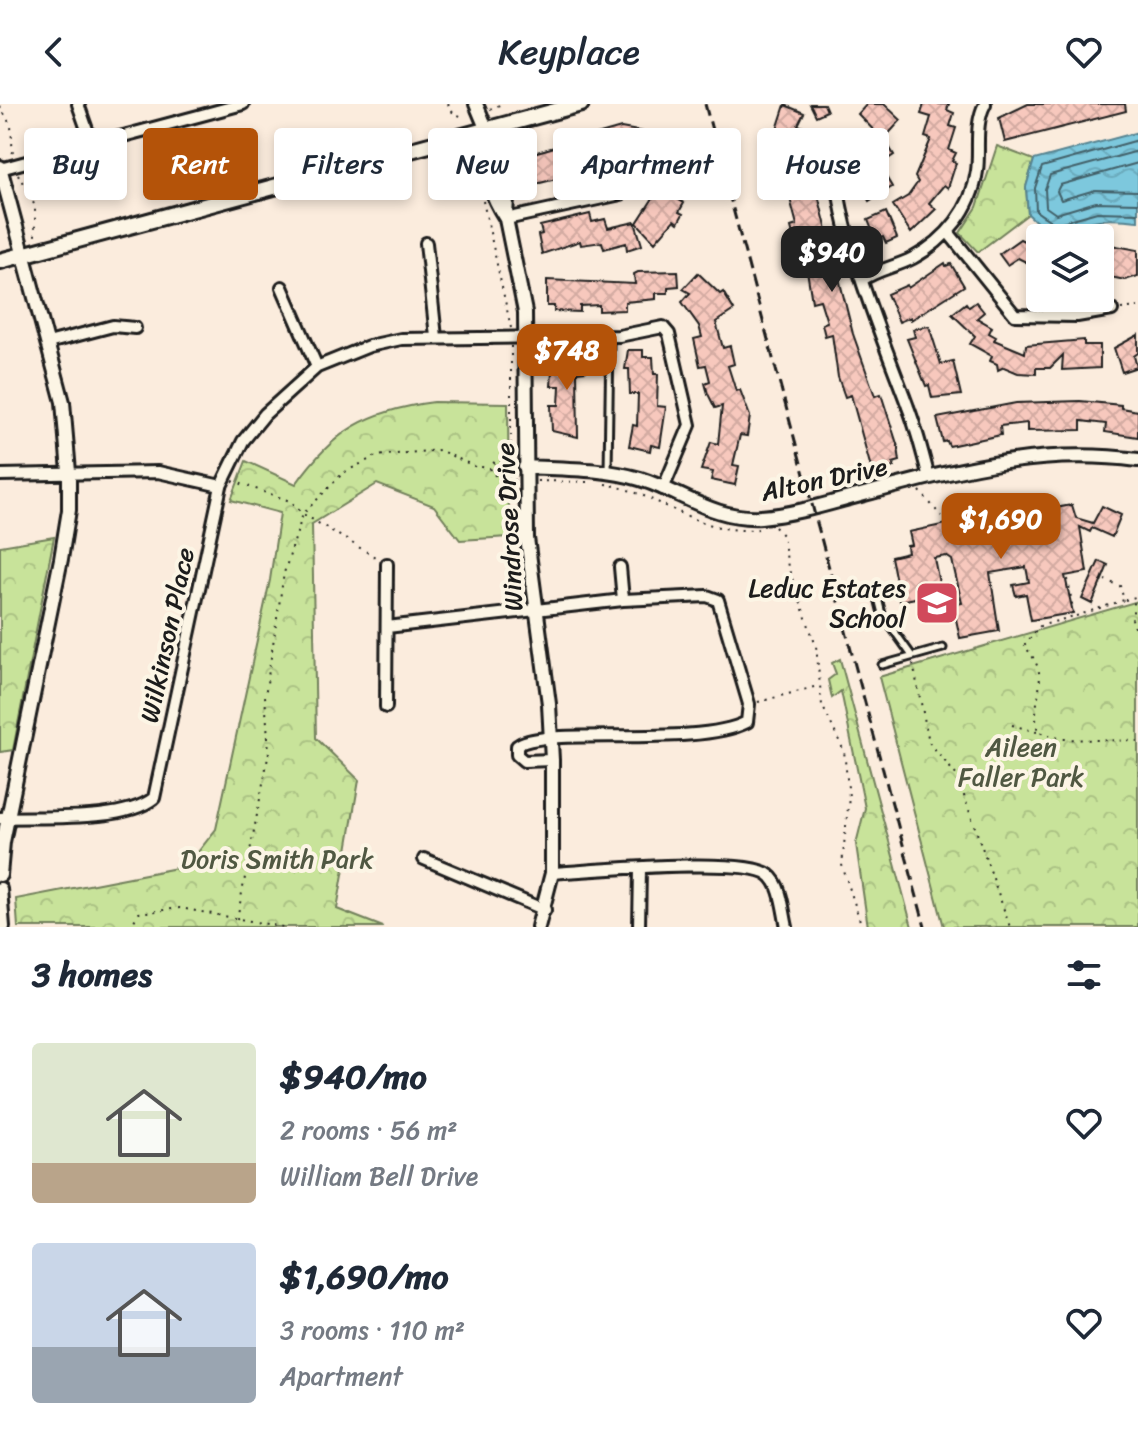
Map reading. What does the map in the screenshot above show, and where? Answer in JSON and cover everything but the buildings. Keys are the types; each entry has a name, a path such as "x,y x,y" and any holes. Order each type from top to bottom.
{"main road":[{"path":"495,128 581,104"},
{"path":"0,261 428,146"}],"street":[{"path":"78,104 86,128"},
{"path":"127,135 243,104"},
{"name":"Windrose Drive","path":"476,104 483,128"},
{"path":"862,280 912,258 948,232 966,209 976,182 979,126 985,104"},
{"path":"0,875 4,818 61,559 69,472 63,402 0,168 24,162"},
{"name":"Windrose Drive","path":"494,200 506,219 522,291 526,338 527,538 551,738 552,873 545,910 538,927"},
{"path":"506,219 593,200"},
{"path":"842,200 878,334 909,408 929,478"},
{"path":"948,232 1015,315 1077,316 1100,312"},
{"path":"426,243 436,337"},
{"path":"282,287 317,367"},
{"path":"48,343 113,326 135,328"},
{"name":"Wilkinson Place","path":"4,818 69,818 129,808 154,798 223,482 243,441 265,414 317,367 369,346 436,337 610,336 663,327 669,334 690,425 663,489"},
{"name":"Alton Drive","path":"525,467 608,471 663,489 711,511 754,517 803,510 929,478 1035,456 1074,454 1138,460"},
{"path":"0,475 158,472 223,482"},
{"path":"386,707 387,564"},
{"path":"620,567 623,600"},
{"path":"387,627 623,600 707,596 718,600 749,704 747,722 700,735 551,738 520,742 516,751 524,761 552,760"},
{"path":"424,859 545,910"},
{"path":"552,873 742,867 767,872 776,882 787,927"},
{"path":"639,927 640,869"},
{"path":"0,889 3,927"}],"lane":[{"path":"608,471 610,336"},
{"path":"878,598 882,614 912,656"},
{"path":"882,665 943,648"}],"path":[{"path":"448,104 453,113 463,117"},
{"path":"0,106 11,126 11,150"},
{"path":"18,175 35,206 34,233"},
{"path":"483,200 508,302 511,480 618,486 707,525 740,530 763,528"},
{"path":"1114,310 1138,307"},
{"path":"237,919 269,752 265,696 284,573 303,514 343,473 376,456 439,450 474,466 490,468"},
{"path":"490,468 495,461 511,461"},
{"path":"490,468 493,475 511,476"},
{"path":"223,482 286,499 303,514 387,564"},
{"path":"919,490 926,502 941,516"},
{"path":"773,526 783,536 788,567 816,646 818,686 825,712 846,762 849,797 842,865 862,927"},
{"path":"1068,579 1074,616"},
{"path":"1105,580 1120,586 1124,600"},
{"path":"1038,732 1036,716 1042,675 1038,664 1024,646 1040,626 1135,597 1132,619 1138,637"},
{"path":"912,656 929,742 957,776 1010,927"},
{"path":"749,704 818,686"},
{"path":"1012,725 1062,739 1138,741"},
{"path":"130,927 139,913 172,907 283,927"}],"green space":[{"path":"997,146 1034,160 1026,187 1028,214 978,252 960,233 977,207"},
{"name":"Doris Smith Park","path":"434,402 508,403 509,537 460,540 434,506 377,484 312,524 316,738 359,780 337,909 383,927 18,927 16,899 187,866 216,829 270,580 280,513 231,500 246,461 296,484 324,450 354,426 390,411"},
{"path":"54,537 13,750 0,752 0,546"},
{"name":"Aileen Faller Park","path":"1138,601 1138,927 944,927 879,677"},
{"path":"840,659 912,927 868,927 856,844 865,808 841,691 832,698 828,680 836,674 832,663"}],"water":[{"path":"1138,132 1138,221 1104,219 1083,224 1038,223 1028,214 1026,187 1034,160"}],"railway":[{"path":"705,104 925,927"}],"place":[{"name":"Leduc Estates School","path":"937,603"}]}
